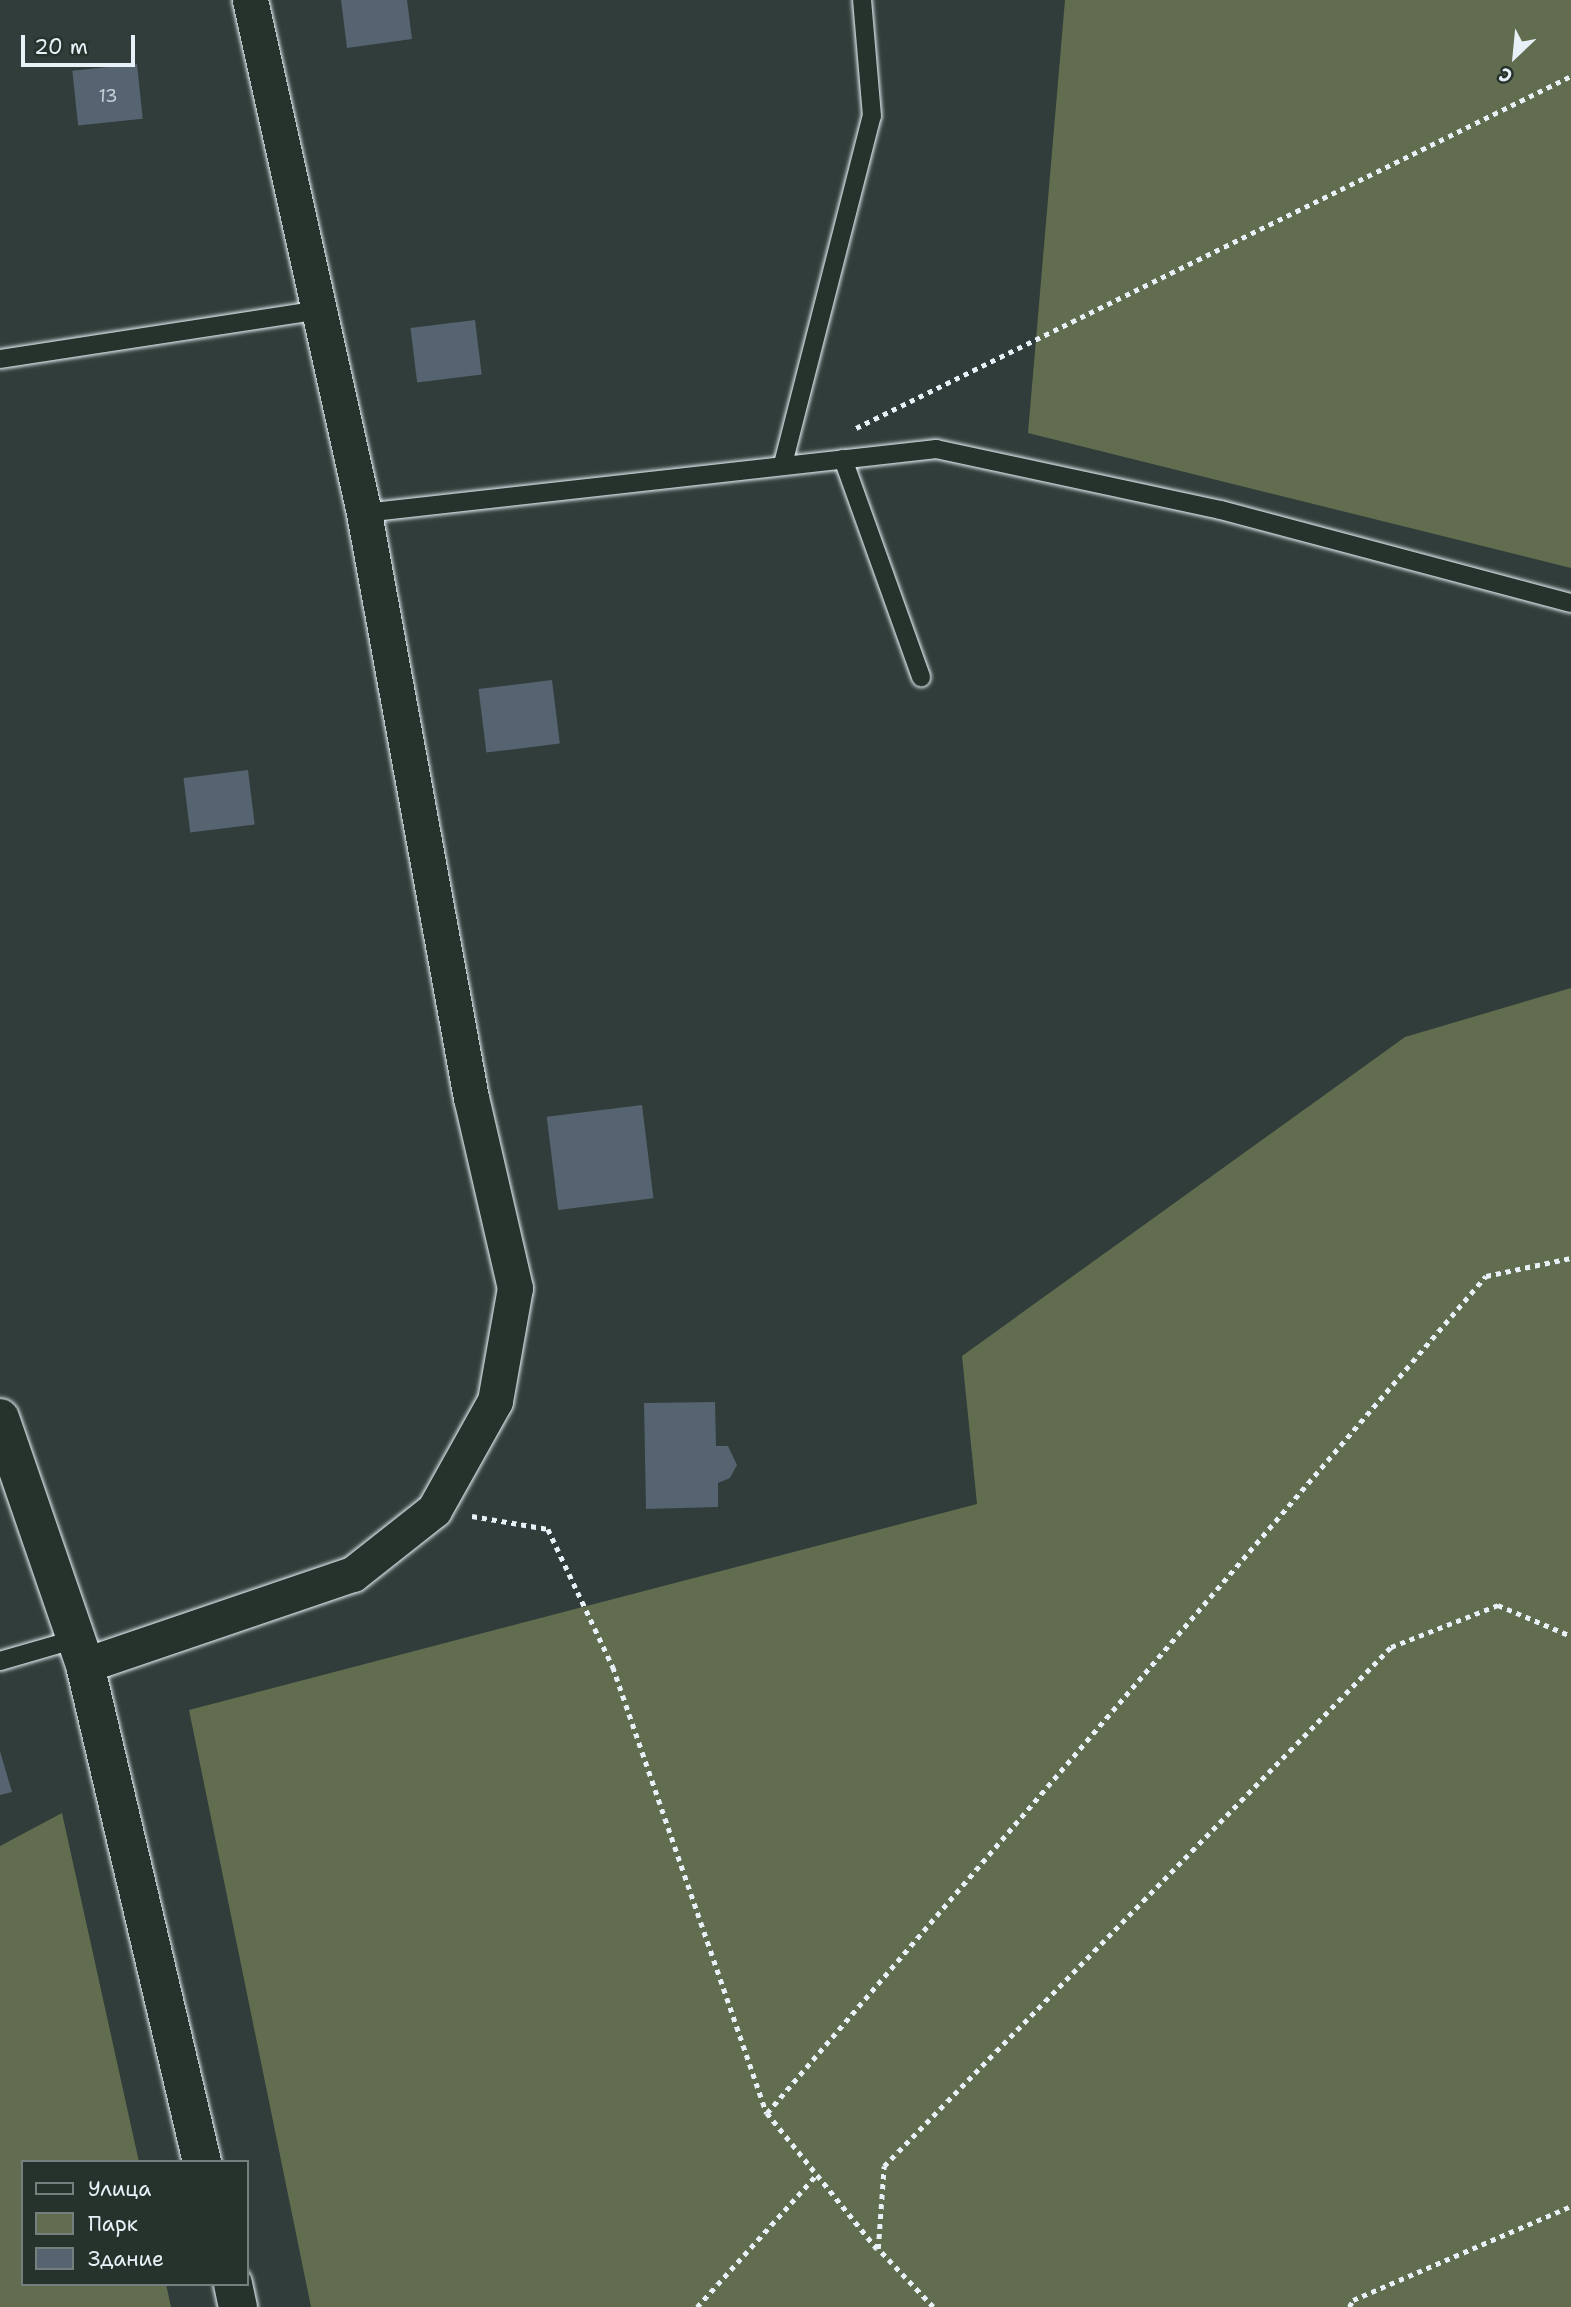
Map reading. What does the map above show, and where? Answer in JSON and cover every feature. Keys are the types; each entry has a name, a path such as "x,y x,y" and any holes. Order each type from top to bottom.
{"main road":[{"path":"0,1418 80,1652 202,2160"},
{"path":"233,2286 238,2307"}],"street":[{"path":"80,1652 353,1574 434,1510 495,1401 515,1288 471,1098 364,513 250,0"}],"lane":[{"path":"783,464 872,116 862,0"},
{"path":"0,359 321,310"},
{"path":"364,513 783,464 936,450 1221,510 1571,603"},
{"path":"843,458 921,677"},
{"path":"0,1661 80,1652"}],"path":[{"path":"846,433 1571,76"},
{"path":"767,2113 1486,1276 1571,1258"},
{"path":"434,1510 548,1529 613,1667 767,2113 878,2249 933,2307"},
{"path":"878,2249 884,2166 1391,1647 1498,1605 1571,1636"},
{"path":"697,2307 817,2174"},
{"path":"1349,2307 1353,2300 1571,2206"}],"green space":[{"path":"1065,0 1571,0 1571,568 1028,433"},
{"path":"1571,988 1571,2307 311,2307 189,1710 977,1504 962,1356 1405,1037"},
{"path":"62,1813 139,2160 21,2160 21,2286 166,2286 171,2307 0,2307 0,1846"}],"building":[{"path":"341,0 407,0 412,39 347,48"},
{"path":"137,64 143,119 78,125 72,71"},
{"path":"475,320 482,375 417,383 410,328"},
{"path":"552,680 560,744 486,753 479,689"},
{"path":"248,770 255,825 190,833 183,778"},
{"path":"642,1105 653,1198 558,1210 547,1117"},
{"path":"715,1402 716,1446 728,1446 737,1465 730,1478 718,1483 718,1507 646,1509 644,1403"},
{"path":"0,1751 12,1792 0,1795"}]}
